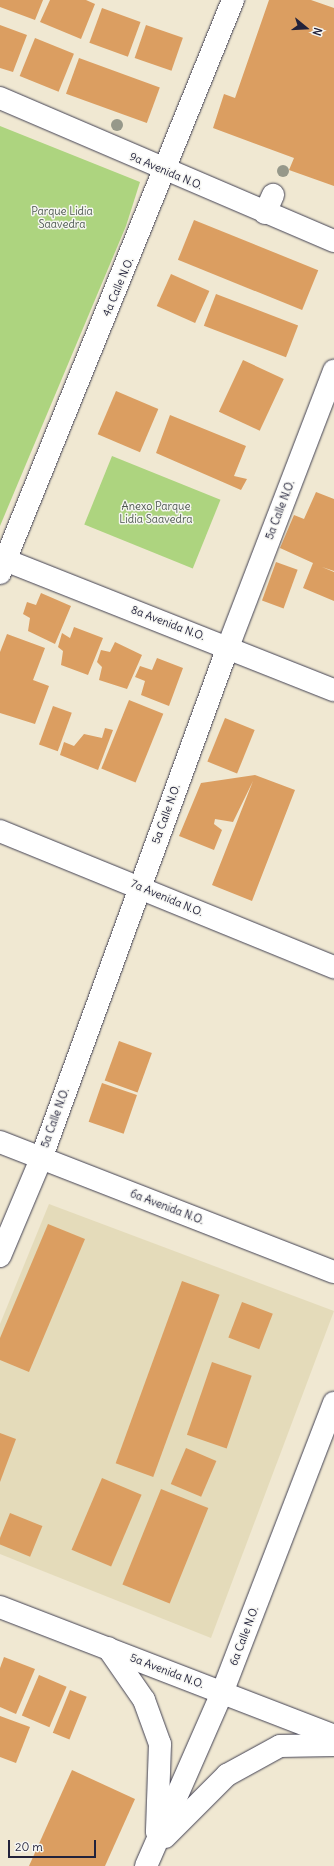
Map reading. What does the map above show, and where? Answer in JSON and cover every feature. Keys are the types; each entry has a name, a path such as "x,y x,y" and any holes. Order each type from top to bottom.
{"street":[{"name":"4a Calle N.O.","path":"2,564 166,171 233,0"},
{"name":"9a Avenida N.O.","path":"0,98 166,171 269,204 334,241"},
{"name":"5a Calle N.O.","path":"0,1256 41,1158 47,1115 114,932 139,886 228,647 334,371"},
{"name":"8a Avenida N.O.","path":"2,564 228,647 334,690"},
{"name":"7a Avenida N.O.","path":"0,830 334,967"},
{"name":"6a Avenida N.O.","path":"0,1142 334,1272"},
{"name":"6a Calle N.O.","path":"146,1866 157,1845 222,1692 334,1403"},
{"name":"5a Avenida N.O.","path":"0,1607 334,1736"},
{"path":"108,1648 144,1700 160,1744 157,1845"},
{"path":"157,1845 227,1775 280,1746 334,1745"}],"shaded area":[{"path":"49,1204 334,1311 211,1638 0,1554 0,1324"}],"green space":[{"name":"Parque Lidia Saavedra","path":"0,126 140,182 126,226 0,526"},
{"name":"Anexo Parque Lidia Saavedra","path":"112,456 220,500 193,568 84,525"}],"building":[{"path":"0,0 43,0 35,20 0,7"},
{"path":"50,0 86,0 95,4 81,39 40,22"},
{"path":"269,0 311,0 334,8 334,186 289,170 294,158 213,128 224,94 235,98"},
{"path":"102,8 141,22 128,57 89,43"},
{"path":"0,25 27,35 13,72 0,68"},
{"path":"146,25 183,38 171,71 135,58"},
{"path":"35,38 74,54 59,92 20,76"},
{"path":"79,58 160,87 147,123 66,94"},
{"path":"194,220 318,270 302,310 178,260"},
{"path":"171,274 209,291 195,323 157,306"},
{"path":"216,294 298,326 286,357 204,326"},
{"path":"243,360 284,379 260,431 219,412"},
{"path":"116,391 158,409 140,452 98,434"},
{"path":"170,415 246,446 234,476 247,479 241,490 156,453"},
{"path":"316,492 334,499 334,571 322,567 334,572 334,601 303,588 313,563 280,548 294,515 304,519"},
{"path":"276,562 298,570 284,608 262,601"},
{"path":"41,593 71,606 55,644 28,631 30,618 23,614 27,602 36,605"},
{"path":"74,627 103,638 88,675 61,665 63,651 58,647 62,633 70,638"},
{"path":"7,634 45,648 33,680 49,686 35,724 0,713 0,652"},
{"path":"115,642 142,655 127,689 99,680 102,667 97,662 101,650 110,652"},
{"path":"157,658 183,668 169,706 141,695 145,681 135,677 140,666 152,670"},
{"path":"129,700 163,714 136,782 101,769"},
{"path":"53,706 72,713 58,751 39,745"},
{"path":"225,718 255,730 237,774 207,762"},
{"path":"105,728 113,730 98,770 60,755 64,742 74,746 84,734 102,738"},
{"path":"255,775 295,790 252,901 212,885 253,781 233,822 215,819 214,824 222,830 214,850 179,836 201,783"},
{"path":"119,1041 152,1053 138,1092 105,1080"},
{"path":"102,1083 137,1095 124,1134 89,1122"},
{"path":"48,1224 85,1239 29,1372 0,1360 0,1338"},
{"path":"182,1281 220,1295 153,1477 116,1463"},
{"path":"242,1302 273,1314 259,1349 228,1337"},
{"path":"212,1362 252,1376 227,1448 187,1435"},
{"path":"0,1433 16,1439 0,1482"},
{"path":"186,1448 216,1461 201,1497 171,1484"},
{"path":"102,1478 142,1495 111,1567 72,1550"},
{"path":"161,1489 208,1508 170,1604 122,1584"},
{"path":"10,1513 42,1526 30,1557 0,1545 0,1538"},
{"path":"4,1657 35,1669 16,1714 0,1707 0,1668"},
{"path":"39,1675 67,1687 49,1727 22,1716"},
{"path":"70,1690 87,1697 69,1739 53,1733"},
{"path":"0,1716 30,1727 16,1763 0,1757"},
{"path":"72,1770 135,1799 105,1866 29,1866"}]}
